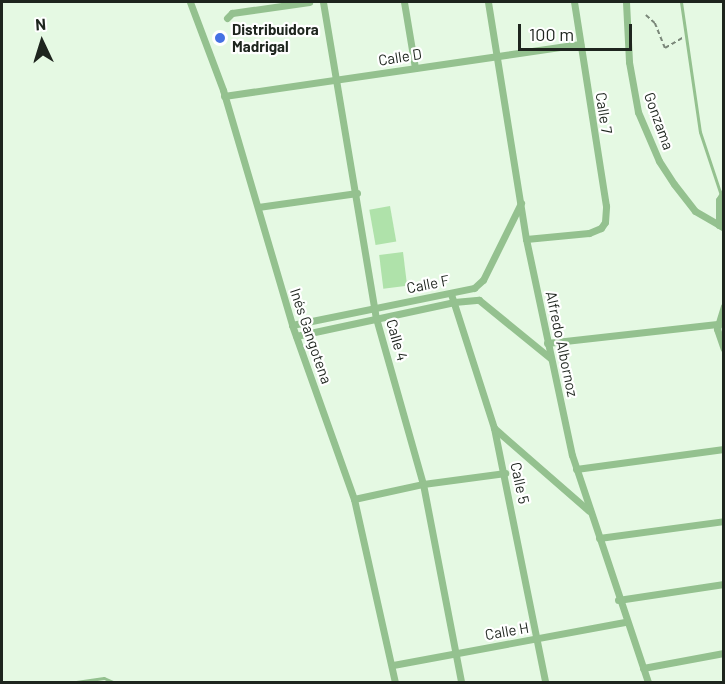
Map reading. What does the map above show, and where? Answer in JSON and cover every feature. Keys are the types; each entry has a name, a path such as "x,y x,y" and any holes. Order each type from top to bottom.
{"street":[{"name":"Inés Gangotena","path":"190,2 224,96 292,325 354,499 396,682"},
{"path":"227,18 232,14 309,2"},
{"name":"Calle 4","path":"323,2 357,193 376,318 423,484 461,682"},
{"path":"404,2 415,68"},
{"name":"Alfredo Albornoz","path":"488,2 526,239 550,358 576,469 618,600 648,682"},
{"name":"Calle 7","path":"526,239 589,233 601,228 605,222 606,206 574,2"},
{"name":"Gonzama","path":"626,2 628,62 638,112 659,161 674,184 695,211 721,226"},
{"name":"Calle D","path":"224,96 580,44"},
{"path":"258,207 357,193"},
{"path":"721,226 722,194"},
{"name":"Calle F","path":"292,325 451,294 479,285 520,203"},
{"name":"Calle 5","path":"451,294 494,428 505,473 545,682"},
{"name":"Calle F","path":"296,336 454,302 473,300 484,303 550,358"},
{"path":"723,306 717,333 723,350"},
{"path":"548,343 720,323"},
{"path":"494,428 590,511"},
{"path":"576,469 723,449"},
{"path":"354,499 423,484 505,473"},
{"path":"599,538 723,521"},
{"path":"618,600 723,584"},
{"name":"Calle H","path":"393,665 626,622"},
{"path":"643,668 723,653"}],"lane":[{"path":"681,2 700,132 722,194"},
{"path":"76,682 104,678 112,682"}],"path":[{"path":"646,15 655,23 665,48 685,36"}],"green space":[{"path":"390,206 396,241 376,245 369,210"},
{"path":"403,252 407,286 383,289 379,255"}],"place":[{"name":"Distribuidora Madrigal","path":"220,38"}]}
